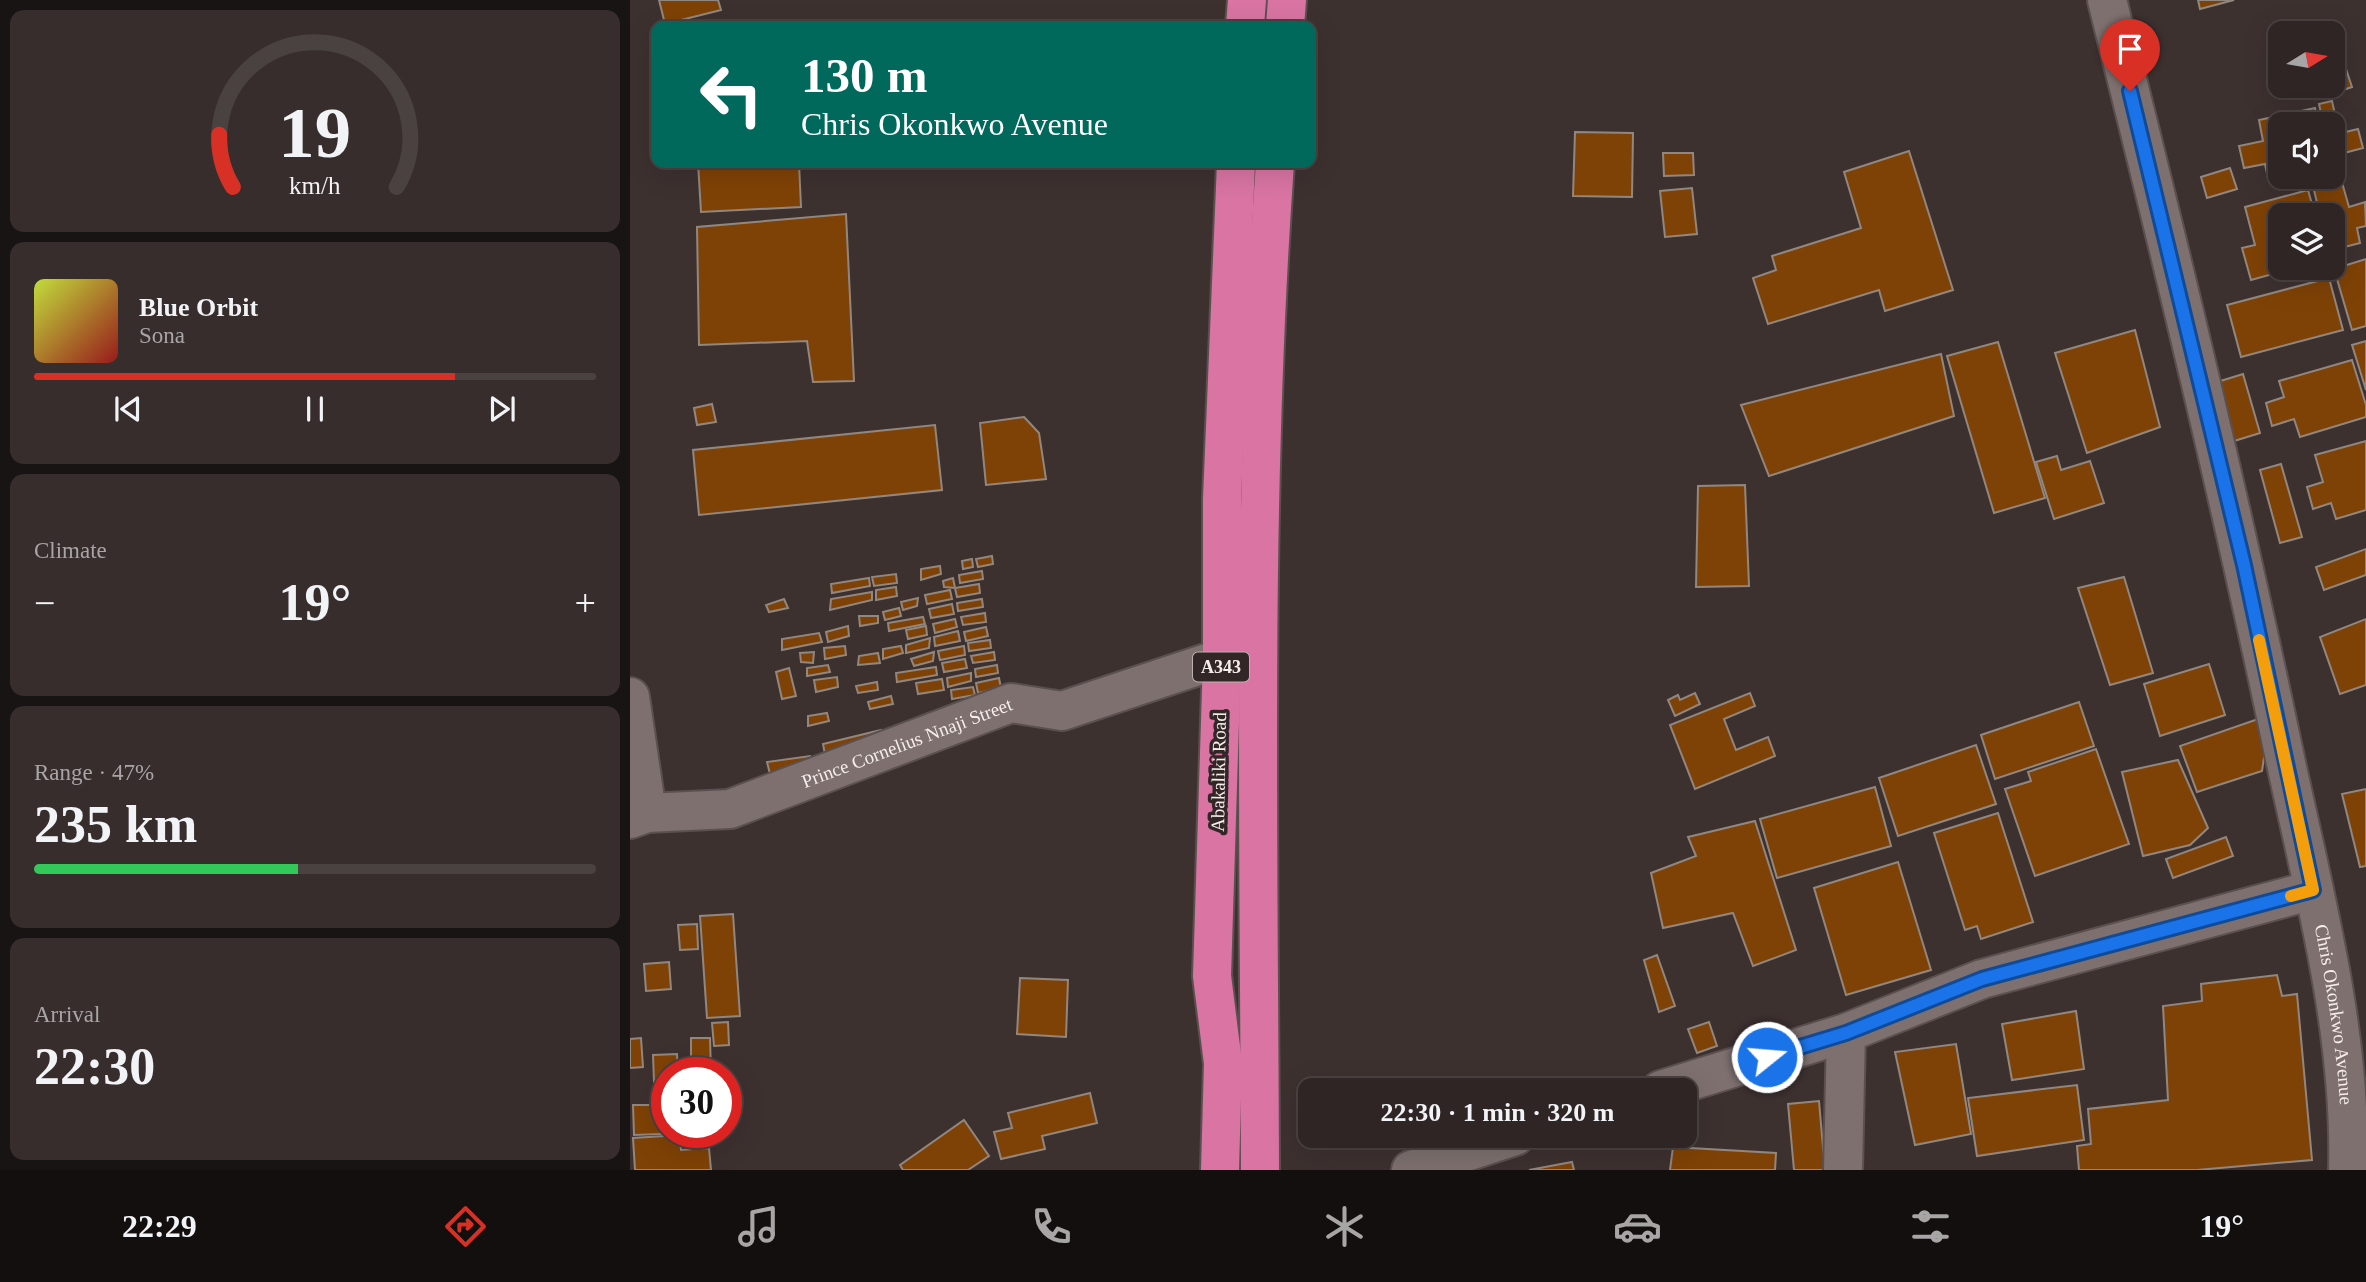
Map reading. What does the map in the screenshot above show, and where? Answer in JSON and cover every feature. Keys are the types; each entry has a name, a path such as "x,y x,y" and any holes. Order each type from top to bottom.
{"highway":[{"path":"1245,21 1247,0"},
{"path":"1285,21 1287,0"},
{"name":"Abakaliki Road","path":"1220,1170 1223,1063 1212,976 1222,658 1222,499 1236,168"},
{"name":"Abakaliki Road","path":"1260,1170 1259,606 1262,426 1275,168"}],"street":[{"name":"Chris Okonkwo Avenue","path":"2107,0 2244,565 2313,890 2339,1028 2354,1145"},
{"name":"Prince Cornelius Nnaji Street","path":"638,816 730,809 1011,703 1062,711 1222,658"},
{"path":"630,697 638,816"},
{"path":"1697,1079 1846,1033 1982,979 2313,890"},
{"path":"1843,1170 1846,1033"},
{"path":"1411,1170 1478,1148"}],"building":[{"path":"659,0 718,0 721,10 677,21 664,21"},
{"path":"2198,0 2234,0 2200,9"},
{"path":"2345,69 2352,87 2345,89"},
{"path":"2332,101 2334,112 2321,112 2319,104"},
{"path":"2315,108 2316,112 2296,112"},
{"path":"2268,118 2268,178 2265,164 2244,168 2239,146 2263,141 2259,120"},
{"path":"2358,129 2363,148 2345,153 2345,132"},
{"path":"1575,132 1633,133 1632,197 1573,196"},
{"path":"1909,151 1953,290 1885,311 1879,290 1768,324 1753,278 1776,270 1772,256 1861,228 1844,172"},
{"path":"1663,153 1693,153 1694,175 1664,176"},
{"path":"698,168 799,168 801,207 701,212"},
{"path":"2230,168 2237,189 2207,198 2201,177"},
{"path":"1692,188 1697,234 1665,237 1660,191"},
{"path":"2314,189 2344,189 2349,207 2365,202 2366,226 2357,228 2360,243 2345,247 2345,203 2317,203"},
{"path":"2308,190 2312,203 2268,203 2268,275 2251,280 2242,248 2255,245 2245,207"},
{"path":"846,214 854,381 813,382 807,341 699,345 697,227"},
{"path":"2366,259 2366,326 2352,330 2337,280 2345,280 2345,266"},
{"path":"2330,280 2343,330 2241,357 2227,305"},
{"path":"2135,330 2160,427 2087,453 2055,353"},
{"path":"2366,341 2366,390 2352,345"},
{"path":"1998,342 2045,498 1994,513 1947,356"},
{"path":"1941,354 1954,416 1769,476 1741,405"},
{"path":"2352,360 2366,405 2366,417 2300,437 2294,419 2272,426 2266,403 2284,397 2279,381"},
{"path":"2243,374 2260,433 2231,442 2214,383"},
{"path":"712,404 716,422 697,425 694,408"},
{"path":"1024,417 1039,433 1046,479 986,485 980,423"},
{"path":"935,425 942,490 699,515 693,450"},
{"path":"2366,441 2366,510 2336,519 2331,503 2313,509 2307,487 2323,482 2315,455"},
{"path":"2057,456 2061,470 2090,461 2104,503 2054,519 2036,462"},
{"path":"2281,464 2302,537 2280,543 2260,470"},
{"path":"1745,485 1749,586 1696,587 1698,486"},
{"path":"2366,549 2366,575 2324,590 2316,567"},
{"path":"992,556 993,564 978,567 976,559"},
{"path":"972,559 973,567 963,569 962,561"},
{"path":"940,566 941,574 921,580 921,569"},
{"path":"982,571 983,579 960,583 959,575"},
{"path":"896,574 897,583 874,586 872,577"},
{"path":"2124,577 2153,673 2110,685 2078,588"},
{"path":"869,578 870,586 832,593 831,584"},
{"path":"953,578 955,588 944,587 943,581"},
{"path":"979,584 980,593 957,597 955,588"},
{"path":"896,587 897,596 876,600 876,590"},
{"path":"950,590 952,599 927,604 925,595"},
{"path":"872,592 872,600 830,610 831,599"},
{"path":"918,598 917,606 903,610 901,602"},
{"path":"784,599 788,608 769,612 766,605"},
{"path":"982,599 983,607 958,611 957,603"},
{"path":"952,604 954,614 931,618 929,609"},
{"path":"899,608 901,616 885,620 883,612"},
{"path":"985,613 986,622 963,625 961,617"},
{"path":"859,616 878,616 878,623 860,626"},
{"path":"923,617 925,624 889,631 888,623"},
{"path":"955,619 957,627 935,633 933,624"},
{"path":"2366,619 2366,685 2340,694 2320,637"},
{"path":"848,626 849,636 828,642 826,632"},
{"path":"926,626 927,635 908,639 906,630"},
{"path":"986,627 988,636 966,641 964,632"},
{"path":"958,631 960,641 935,646 934,637"},
{"path":"819,633 822,642 782,650 782,639"},
{"path":"930,638 929,648 906,653 906,645"},
{"path":"990,640 991,648 969,651 968,643"},
{"path":"845,646 846,655 825,659 824,648"},
{"path":"901,646 903,653 883,659 883,649"},
{"path":"964,646 965,655 940,660 938,651"},
{"path":"814,652 813,663 801,662 800,653"},
{"path":"934,652 933,661 914,666 911,659"},
{"path":"994,652 995,660 973,663 971,656"},
{"path":"878,653 880,663 858,665 859,656"},
{"path":"965,659 967,668 944,672 942,663"},
{"path":"2209,664 2225,715 2160,736 2144,684"},
{"path":"828,665 830,672 807,676 807,668"},
{"path":"997,665 998,673 976,677 975,669"},
{"path":"936,667 937,675 897,682 896,673"},
{"path":"789,668 796,696 782,699 776,672"},
{"path":"971,673 971,681 948,687 947,678"},
{"path":"837,677 838,687 816,692 814,680"},
{"path":"999,678 1001,688 978,693 976,683"},
{"path":"942,679 944,690 918,694 916,683"},
{"path":"877,682 878,690 858,693 856,686"},
{"path":"973,687 975,695 952,699 951,690"},
{"path":"1695,693 1700,704 1675,716 1668,700 1678,695 1680,700"},
{"path":"1750,693 1755,706 1724,719 1736,750 1768,737 1775,756 1695,789 1670,725"},
{"path":"891,696 893,704 870,709 868,702"},
{"path":"2079,702 2094,746 1995,779 1981,735"},
{"path":"827,713 829,721 808,726 808,716"},
{"path":"2258,719 2266,744 2262,771 2197,792 2180,746"},
{"path":"881,730 885,744 826,760 823,744"},
{"path":"1976,745 1996,804 1898,836 1879,778"},
{"path":"2096,749 2129,844 2035,876 2005,789 2031,781 2028,772"},
{"path":"810,756 812,767 770,774 767,762"},
{"path":"2178,760 2208,828 2190,845 2143,856 2122,772"},
{"path":"1875,787 1891,846 1777,878 1760,819"},
{"path":"2366,789 2366,866 2360,867 2342,794"},
{"path":"1998,813 2033,922 1981,939 1977,926 1965,930 1934,833"},
{"path":"1755,821 1796,950 1753,966 1733,913 1663,928 1651,873 1696,856 1688,837"},
{"path":"2226,837 2233,856 2173,878 2166,859"},
{"path":"1898,862 1931,970 1846,995 1814,888"},
{"path":"733,914 740,1016 707,1018 700,916"},
{"path":"697,924 698,949 680,950 678,925"},
{"path":"1657,955 1675,1006 1659,1012 1644,960"},
{"path":"669,962 671,989 646,991 644,964"},
{"path":"2277,975 2282,996 2297,994 2312,1160 2197,1170 2079,1170 2077,1146 2091,1144 2088,1109 2168,1100 2163,1006 2202,1001 2201,984"},
{"path":"1020,978 1068,980 1066,1037 1017,1034"},
{"path":"2076,1011 2084,1069 2012,1080 2002,1024"},
{"path":"728,1022 729,1045 714,1046 712,1023"},
{"path":"1709,1022 1717,1046 1697,1053 1688,1029"},
{"path":"641,1038 643,1067 630,1068 630,1039"},
{"path":"691,1038 710,1038 711,1057 691,1057"},
{"path":"1956,1044 1971,1134 1915,1145 1895,1052"},
{"path":"677,1054 677,1057 653,1057"},
{"path":"2077,1085 2084,1140 1977,1156 1968,1098"},
{"path":"1090,1093 1097,1123 1042,1136 1045,1149 1001,1159 994,1132 1012,1128 1008,1113"},
{"path":"1819,1101 1825,1170 1794,1170 1788,1104"},
{"path":"633,1105 651,1105 651,1134 634,1135"},
{"path":"964,1120 989,1156 968,1170 903,1170 900,1165"},
{"path":"651,1137 651,1148 709,1148 711,1170 635,1170 633,1138"},
{"path":"1673,1148 1776,1153 1775,1170 1670,1170"},
{"path":"1572,1162 1574,1170 1529,1170"}],"slow traffic":[{"path":"2259,640 2313,890 2291,896"}],"route":[{"path":"1767,1057 1846,1033 1982,979 2313,890 2244,565 2130,91"}]}
